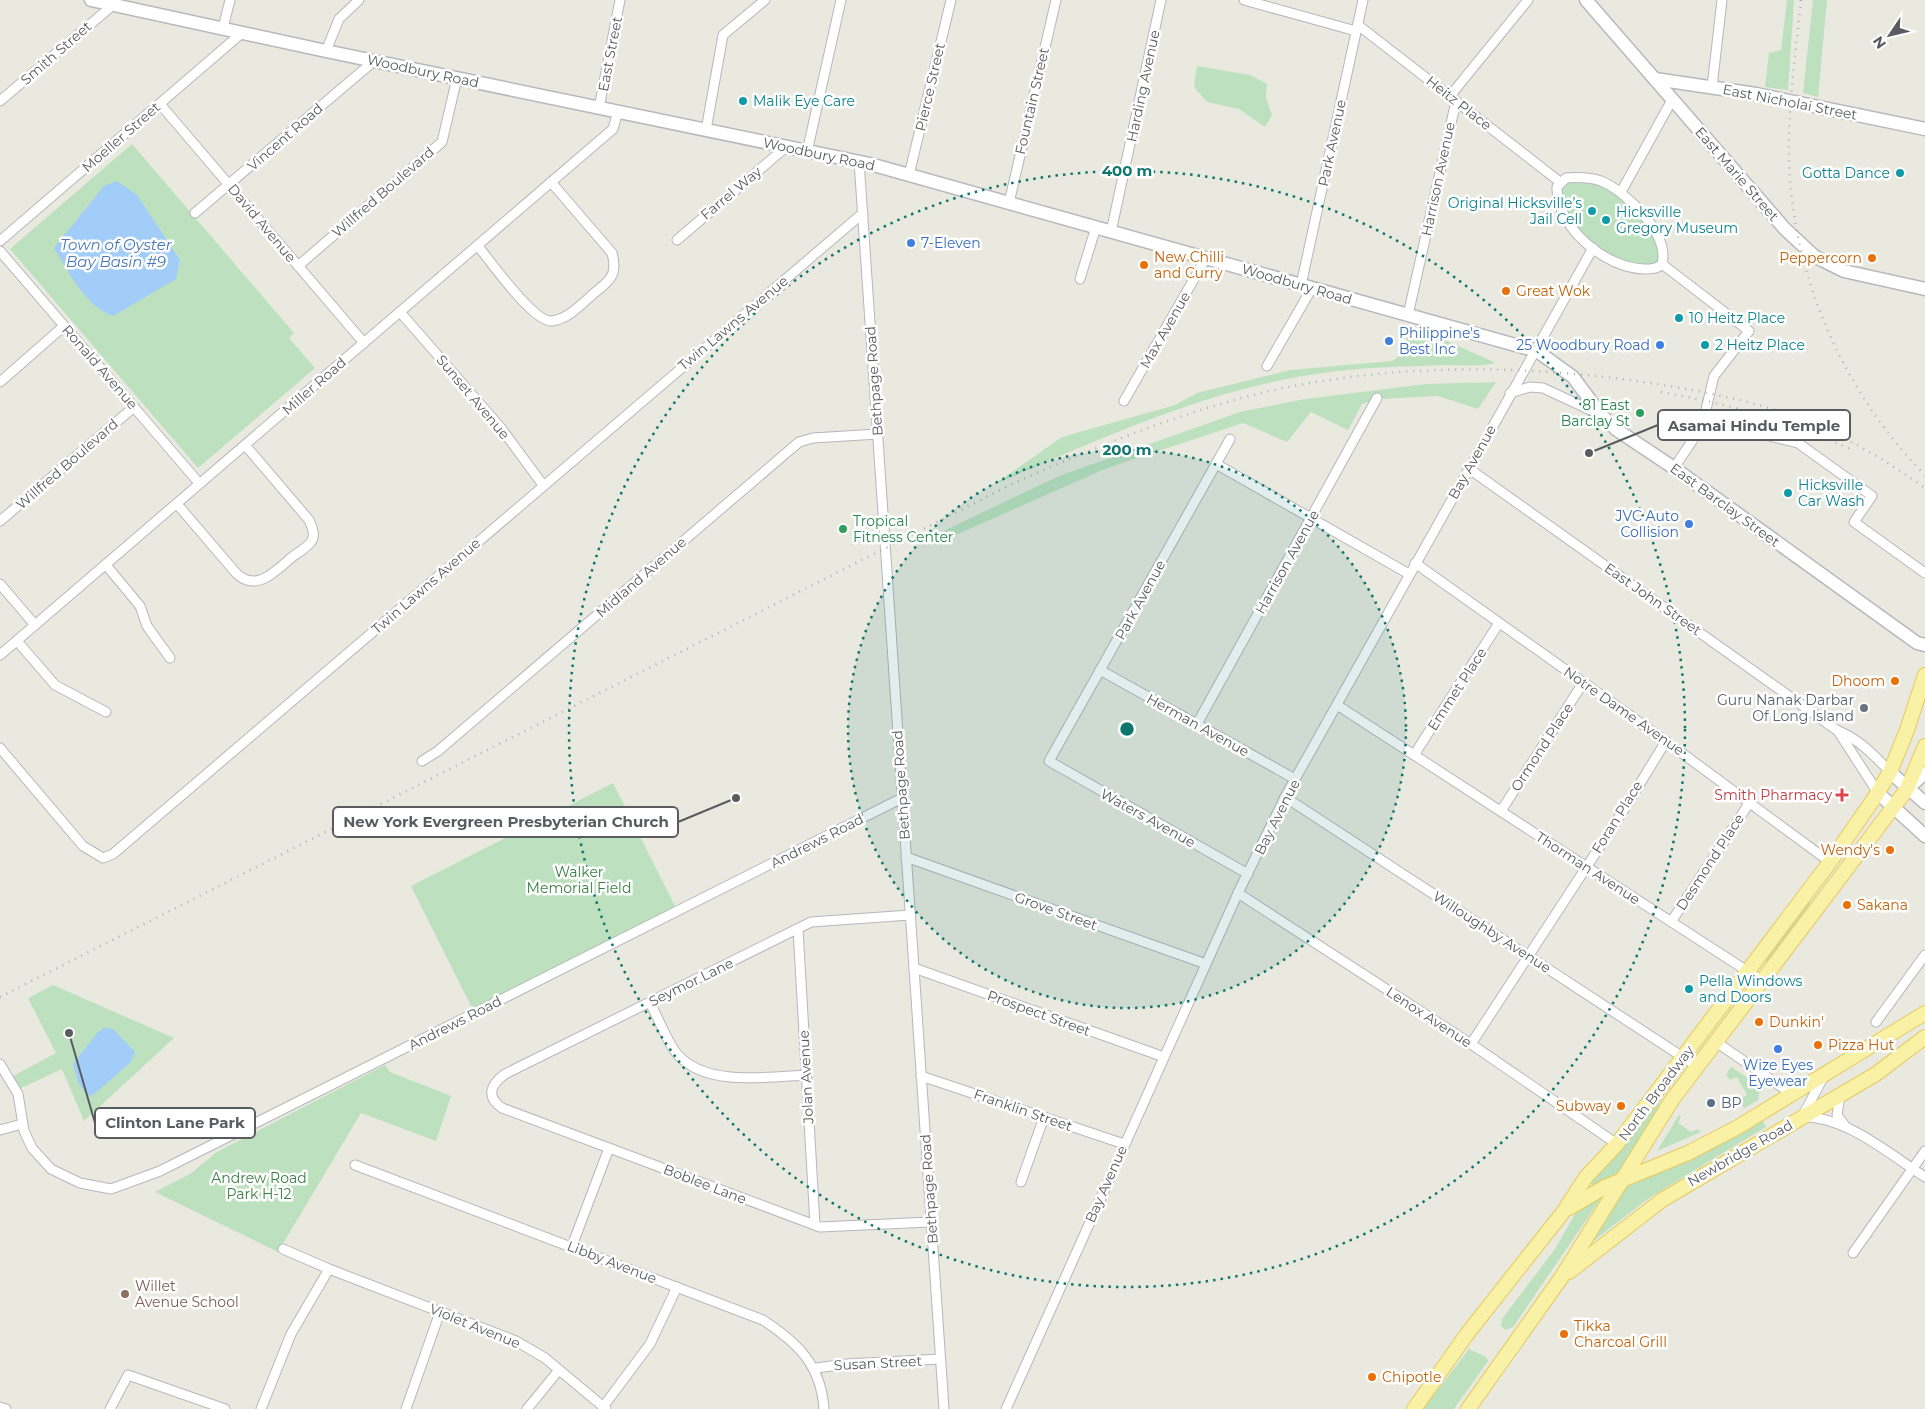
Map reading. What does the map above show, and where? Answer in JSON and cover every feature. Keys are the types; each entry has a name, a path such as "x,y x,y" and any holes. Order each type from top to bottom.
{"main road":[{"name":"Woodbury Road","path":"91,0 807,152 859,161 1537,351"},
{"name":"East Marie Street","path":"1586,0 1785,229 1814,256 1844,271 1925,289"},
{"name":"East Nicholai Street","path":"1655,78 1712,87 1925,129"},
{"name":"East Barclay Street","path":"1537,351 1573,377 1602,416 1617,430 1674,468 1917,644 1925,645"},
{"name":"North Broadway","path":"1414,1409 1467,1334 1564,1211 1586,1177 1617,1144 1830,862 1878,793 1890,772 1907,730 1925,675"},
{"name":"North Broadway","path":"1468,1409 1561,1278 1649,1134 1761,980 1907,789 1925,746"},
{"path":"1890,772 1925,803"},
{"path":"1907,789 1925,773"},
{"path":"1878,793 1925,836"},
{"name":"Newbridge Road","path":"1564,1211 1588,1196 1688,1153 1738,1127 1925,1013"},
{"name":"Newbridge Road","path":"1561,1278 1662,1200 1876,1074 1925,1036"}],"street":[{"path":"223,28 230,0"},
{"path":"326,51 339,20 359,0"},
{"name":"East Street","path":"599,108 620,0"},
{"path":"706,130 723,35 764,0"},
{"path":"807,152 841,0"},
{"name":"Pierce Street","path":"909,174 951,0"},
{"name":"Fountain Street","path":"1009,203 1056,0"},
{"name":"Harding Avenue","path":"1111,232 1161,0"},
{"name":"Heitz Place","path":"1244,0 1357,28 1560,182"},
{"name":"Park Avenue","path":"1267,366 1307,287 1363,0"},
{"name":"Harrison Avenue","path":"1408,315 1453,99 1528,0"},
{"path":"1712,87 1722,0"},
{"name":"Smith Street","path":"0,101 113,4"},
{"name":"Moeller Street","path":"0,241 243,32"},
{"name":"Vincent Road","path":"195,213 374,61"},
{"name":"Willfred Boulevard","path":"298,266 442,142 457,78"},
{"path":"1621,192 1672,100"},
{"name":"David Avenue","path":"160,104 364,342"},
{"name":"Miller Road","path":"0,655 613,129 618,111"},
{"name":"Farrel Way","path":"677,240 786,147"},
{"name":"Bethpage Road","path":"859,161 944,1409"},
{"path":"1566,178 1589,178 1602,182 1621,192 1642,214 1659,239 1663,251 1662,264 1652,269 1636,268 1618,263 1593,248 1563,214 1557,193 1560,182 1566,178"},
{"path":"478,246 525,302 542,319 551,321 565,317 595,293 613,274 615,265 612,253 551,182"},
{"name":"Twin Lawns Avenue","path":"0,748 83,846 104,858 113,854 863,213"},
{"path":"1080,279 1096,227"},
{"name":"Bay Avenue","path":"1006,1409 1238,893 1286,797 1468,468 1510,393 1537,351 1593,248"},
{"name":"Ronald Avenue","path":"0,251 199,483"},
{"name":"Max Avenue","path":"1124,402 1206,258"},
{"path":"1662,264 1749,331 1714,376 1705,420 1674,468"},
{"name":"Sunset Avenue","path":"400,312 501,428 543,485"},
{"path":"0,382 64,326"},
{"path":"1510,393 1530,387 1543,388 1602,416"},
{"name":"Harrison Avenue","path":"1197,724 1377,398"},
{"name":"Willfred Boulevard","path":"0,521 134,407"},
{"path":"1705,420 1798,443 1872,496 1854,522 1925,573"},
{"name":"Midland Avenue","path":"422,761 438,752 799,442 813,438 878,434"},
{"name":"Park Avenue","path":"1049,761 1230,439"},
{"path":"177,504 236,573 246,581 256,582 267,579 311,541 314,531 309,520 245,445"},
{"path":"1216,464 1409,574"},
{"name":"East John Street","path":"1468,468 1838,731 1847,734 1871,752 1890,772"},
{"name":"Notre Dame Avenue","path":"1415,564 1750,802 1830,862"},
{"path":"106,565 140,606 147,626 170,658"},
{"path":"0,584 35,625"},
{"name":"Emmet Place","path":"1414,755 1499,623"},
{"path":"17,641 55,685 106,712"},
{"name":"Herman Avenue","path":"1100,670 1296,779"},
{"name":"Ormond Place","path":"1501,811 1583,683"},
{"name":"Thorman Avenue","path":"1337,705 1761,980"},
{"name":"East John Street","path":"1838,731 1878,793"},
{"name":"Foran Place","path":"1470,1044 1666,742"},
{"name":"Waters Avenue","path":"1049,761 1248,874"},
{"name":"Willoughby Avenue","path":"1286,797 1698,1066"},
{"name":"Andrews Road","path":"0,1064 18,1094 22,1124 37,1156 51,1169 63,1176 80,1183 111,1189 134,1182 203,1149 902,798"},
{"name":"Desmond Place","path":"1671,922 1750,802"},
{"name":"Grove Street","path":"906,857 1206,964"},
{"name":"Lenox Avenue","path":"1238,893 1470,1044 1617,1144"},
{"name":"Seymor Lane","path":"490,1095 493,1086 505,1074 811,922 910,915"},
{"name":"Jolan Avenue","path":"798,929 815,1225"},
{"path":"1876,1022 1925,955"},
{"name":"Prospect Street","path":"914,968 1164,1057"},
{"path":"650,1003 677,1054 694,1066 734,1079 806,1075"},
{"path":"1716,1042 1792,1094"},
{"path":"1825,1074 1802,1117 1820,1117 1846,1126 1925,1177"},
{"name":"Franklin Street","path":"921,1076 1124,1144"},
{"name":"Boblee Lane","path":"490,1095 494,1102 502,1108 815,1225 845,1227 931,1222"},
{"path":"1840,1095 1837,1115 1846,1126"},
{"path":"1021,1182 1044,1117"},
{"path":"0,1130 22,1124"},
{"path":"572,1246 609,1148"},
{"path":"1853,1253 1925,1151"},
{"name":"Libby Avenue","path":"355,1166 572,1246 763,1320 793,1343 816,1368"},
{"name":"Violet Avenue","path":"283,1249 329,1269 516,1340 545,1358 604,1408"},
{"path":"261,1409 291,1334 329,1269"},
{"path":"604,1408 650,1344 677,1287"},
{"path":"406,1409 440,1312"},
{"name":"Susan Street","path":"816,1368 838,1364 940,1359"},
{"path":"816,1368 824,1409"},
{"path":"527,1409 559,1370"},
{"path":"110,1409 128,1375 225,1409"},
{"path":"0,1407 6,1409"}],"green space":[{"path":"1787,0 1794,0 1788,90 1765,87 1769,53 1781,50"},
{"path":"1813,0 1827,0 1818,97 1803,93"},
{"path":"1197,66 1250,75 1267,84 1266,98 1272,115 1265,127 1239,109 1207,102 1194,87"},
{"path":"132,144 294,333 289,338 315,368 198,468 10,249"},
{"path":"1567,181 1601,183 1629,200 1658,240 1661,263 1652,267 1619,261 1589,242 1565,213 1561,183"},
{"path":"1410,332 1447,341 1496,363 1382,368 1322,373 1237,391 1196,403 1115,433 995,484 1062,437 1175,405 1197,393 1290,370 1392,361 1398,357"},
{"path":"1496,382 1478,409 1438,396 1380,399 1362,404 1348,430 1311,412 1287,442 1243,423 1107,468 933,545 935,535 1059,476 1240,412 1305,399 1426,384"},
{"name":"Walker Memorial Field","path":"613,783 678,912 472,1008 411,886"},
{"path":"1808,899 1811,901 1805,914 1768,962 1765,961 1764,959"},
{"path":"53,985 174,1038 84,1121 62,1069 19,1089 13,1076 56,1053 28,998"},
{"name":"Andrew Road Park H-12","path":"385,1065 390,1072 451,1096 436,1141 361,1113 278,1252 155,1192 190,1174 217,1152"},
{"path":"1731,1067 1757,1084 1760,1089 1758,1100 1744,1108 1739,1100 1747,1095 1737,1077 1730,1080 1726,1075"},
{"path":"1659,1095 1662,1098 1652,1123 1616,1175 1593,1185 1591,1183"},
{"path":"1679,1115 1681,1117 1678,1123 1691,1132 1698,1129 1701,1132 1657,1151"},
{"path":"1761,1121 1764,1122 1766,1127 1649,1198 1592,1242 1589,1239 1623,1184"},
{"path":"1600,1195 1602,1197 1513,1327 1506,1330 1501,1326 1502,1319 1555,1249 1578,1209"},
{"path":"1469,1349 1486,1357 1488,1361 1454,1409 1423,1409"}],"water":[{"name":"Town of Oyster Bay Basin #9","path":"117,181 137,195 180,260 176,279 113,316 94,304 78,287 54,248 104,186"},
{"path":"105,1028 113,1029 135,1052 131,1062 94,1094 88,1096 78,1082 73,1064 98,1032"}],"railway":[{"path":"1801,0 1789,136 1792,199 1799,243 1811,286 1827,328 1846,368 1869,406 1895,442 1925,475"},
{"path":"0,997 1012,484 1127,436 1185,415 1245,397 1295,386 1396,372 1498,370 1600,376 1689,389 1728,397 1785,413 1836,434 1866,450 1925,488"},
{"path":"1661,392 1711,402 1783,422 1854,451"}],"place":[{"name":"Malik Eye Care","path":"743,101"},
{"name":"Gotta Dance","path":"1900,173"},
{"name":"Original Hicksville’s Jail Cell","path":"1592,211"},
{"name":"Hicksville Gregory Museum","path":"1606,220"},
{"name":"7-Eleven","path":"911,243"},
{"name":"Peppercorn","path":"1872,258"},
{"name":"New Chilli and Curry","path":"1144,265"},
{"name":"Great Wok","path":"1506,291"},
{"name":"10 Heitz Place","path":"1679,318"},
{"name":"Philippine's Best Inc","path":"1389,341"},
{"name":"25 Woodbury Road","path":"1660,345"},
{"name":"2 Heitz Place","path":"1705,345"},
{"name":"81 East Barclay St","path":"1640,413"},
{"name":"Asamai Hindu Temple","path":"1589,453"},
{"name":"Hicksville Car Wash","path":"1788,493"},
{"name":"JVC Auto Collision","path":"1689,524"},
{"name":"Tropical Fitness Center","path":"843,529"},
{"name":"Dhoom","path":"1895,681"},
{"name":"Guru Nanak Darbar Of Long Island","path":"1864,708"},
{"name":"Smith Pharmacy","path":"1842,795"},
{"name":"New York Evergreen Presbyterian Church","path":"736,798"},
{"name":"Wendy's","path":"1890,850"},
{"name":"Sakana","path":"1847,905"},
{"name":"Pella Windows and Doors","path":"1689,989"},
{"name":"Dunkin'","path":"1759,1022"},
{"name":"Clinton Lane Park","path":"69,1033"},
{"name":"Pizza Hut","path":"1818,1045"},
{"name":"Wize Eyes Eyewear","path":"1778,1049"},
{"name":"BP","path":"1711,1103"},
{"name":"Subway","path":"1621,1106"},
{"name":"Willet Avenue School","path":"125,1294"},
{"name":"Tikka Charcoal Grill","path":"1564,1334"},
{"name":"Chipotle","path":"1372,1377"}]}
